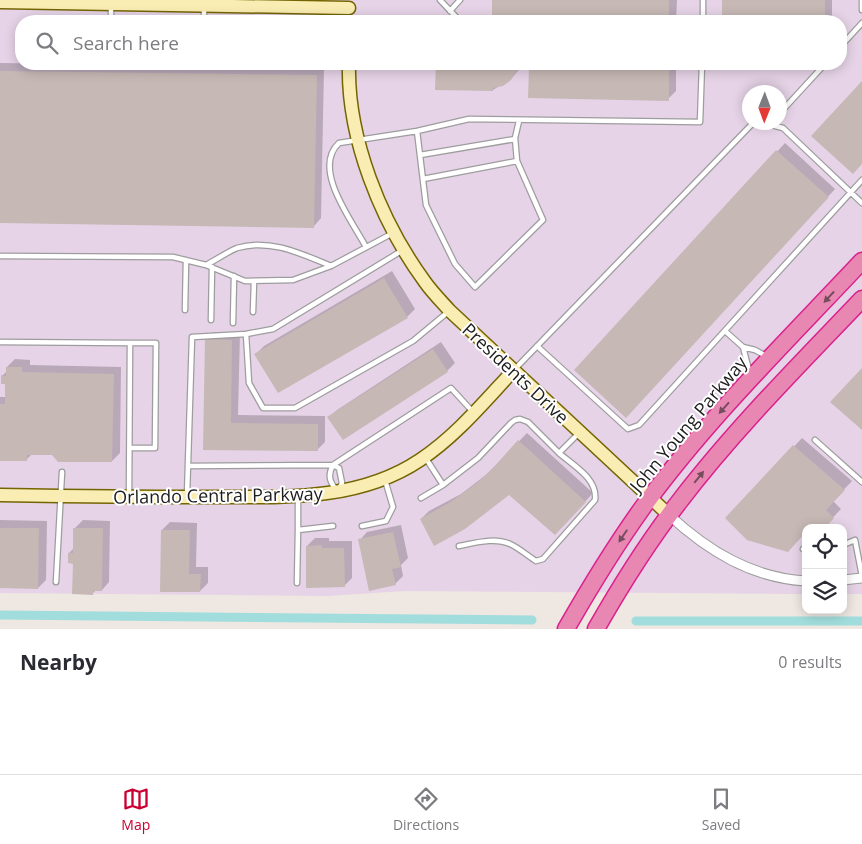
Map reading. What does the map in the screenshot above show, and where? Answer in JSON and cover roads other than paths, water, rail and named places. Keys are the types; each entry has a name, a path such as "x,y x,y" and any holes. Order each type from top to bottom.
{"highway":[{"name":"John Young Parkway","path":"566,629 604,565 651,497 692,445 862,261"},
{"path":"596,629 628,576 670,515 732,439 862,299"}],"street":[{"path":"0,2 96,2 112,4 164,2 204,5 218,3 350,4"},
{"name":"Presidents Drive","path":"348,70 351,109 358,140 373,185 394,232 404,249 425,281 450,311 699,541 728,560 759,572 789,580 802,581"},
{"name":"Orlando Central Parkway","path":"0,495 187,497 298,496 338,492 384,479 425,456 448,439 513,371"},
{"path":"847,579 862,576"}],"lane":[{"path":"440,0 454,15"},
{"path":"450,10 460,0"},
{"path":"703,0 703,15"},
{"path":"862,0 862,10"},
{"path":"111,15 112,4"},
{"path":"204,5 204,15"},
{"path":"847,39 862,23"},
{"path":"366,247 338,198 330,174 330,156 339,144 417,131 469,119 700,122 702,70"},
{"path":"787,105 819,70"},
{"path":"417,131 426,205 455,264 475,287 543,220 517,162 515,140 519,121"},
{"path":"513,371 746,130"},
{"path":"785,130 862,203"},
{"path":"420,155 515,140"},
{"path":"423,178 517,162"},
{"path":"537,346 628,429 639,425 862,180"},
{"path":"0,256 173,257 212,267 245,281 293,280 331,266 394,232"},
{"path":"206,265 237,248 263,245 287,248 331,266"},
{"path":"187,497 192,337 246,334 273,329 404,249"},
{"path":"185,310 186,260"},
{"path":"211,320 212,267"},
{"path":"233,323 234,276"},
{"path":"253,312 254,280"},
{"path":"246,334 249,383 263,408 295,408 413,341 450,311"},
{"path":"725,331 743,346 771,358"},
{"path":"0,342 156,343 155,448 130,448"},
{"path":"129,497 130,343"},
{"path":"743,346 751,379"},
{"path":"188,466 333,465 339,468 342,483 338,492 331,484 329,472 333,465 451,388 474,413"},
{"path":"421,498 443,486 478,458 515,420 528,422 559,454 593,483 596,491 593,504 543,559 536,561 504,542 487,541 459,546"},
{"path":"559,454 580,432"},
{"path":"815,440 862,482"},
{"path":"425,456 443,486"},
{"path":"56,582 62,472"},
{"path":"362,526 386,521 393,507 384,479"},
{"path":"297,583 298,496"},
{"path":"298,530 333,526"},
{"path":"847,543 855,540 862,576"}],"waterway":[{"path":"0,615 532,620"},
{"path":"636,621 862,621"}]}
